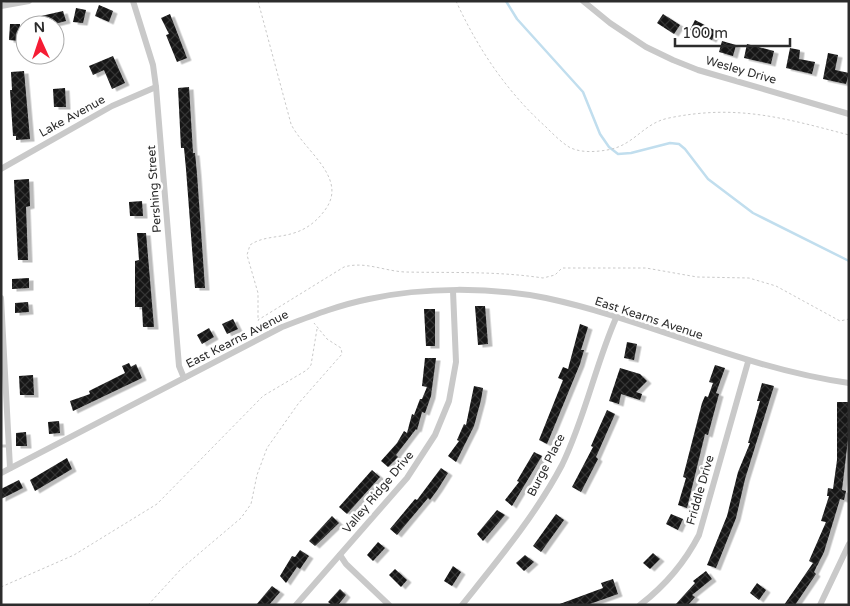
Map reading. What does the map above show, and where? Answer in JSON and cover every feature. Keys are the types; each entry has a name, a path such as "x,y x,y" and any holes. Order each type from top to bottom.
{"street":[{"path":"1,6 29,1"},
{"name":"Pershing Street","path":"133,1 153,65 179,366 184,378"},
{"name":"Wesley Drive","path":"583,1 617,28 646,47 673,60 706,73 849,114"},
{"name":"Lake Avenue","path":"1,169 112,106 156,88"},
{"name":"East Kearns Avenue","path":"1,472 282,327 330,309 388,295 422,291 512,294 545,298 616,318 748,362 798,374 849,383"},
{"name":"Valley Ridge Drive","path":"296,605 412,472 425,454 444,417 456,362 453,291"},
{"path":"1,298 4,446 10,468"},
{"name":"Burge Place","path":"462,605 510,545 549,488 562,463 590,396 616,318"},
{"name":"Friddle Drive","path":"640,605 670,580 690,552 699,535 748,362"},
{"path":"820,605 849,544"},
{"path":"340,555 346,564 389,605"}],"path":[{"path":"258,1 291,124 297,136 331,179 333,190 328,206 318,219 307,227 294,233 258,240 250,245 247,254 258,293 259,327 266,333"},
{"path":"456,1 472,35 521,103 569,146 579,151 606,150 619,147 632,141 649,124 667,118 726,112 751,112 849,135"},
{"path":"258,320 344,267 355,264 402,272 462,272 543,278 555,275 562,268 576,266 646,268 697,277 749,278 776,286 840,321 849,319"},
{"path":"148,605 182,568 241,518 251,504 257,475 267,448 298,404 342,354 342,348 328,339 314,323"},
{"path":"1,587 74,555 157,504 263,396 307,370 311,365 318,328"}],"building":[{"path":"99,5 113,11 109,22 95,16"},
{"path":"76,8 86,10 83,23 73,22"},
{"path":"63,11 64,15 46,15"},
{"path":"170,14 187,58 177,62 166,35 169,34 161,18"},
{"path":"663,14 680,25 674,34 657,23"},
{"path":"695,20 716,31 712,40 690,30"},
{"path":"10,24 15,24 15,41 9,40"},
{"path":"722,41 736,45 733,56 719,52"},
{"path":"747,44 774,51 771,64 744,58"},
{"path":"790,48 800,50 799,59 815,62 812,74 786,68"},
{"path":"828,53 838,55 835,70 849,73 846,84 823,79"},
{"path":"113,56 125,83 112,89 104,70 93,75 89,66"},
{"path":"24,71 30,139 16,140 16,136 13,136 10,90 12,90 11,72"},
{"path":"189,87 205,288 195,288 184,148 181,148 178,88"},
{"path":"65,88 66,107 54,107 53,89"},
{"path":"29,179 30,206 26,207 28,260 18,260 14,180"},
{"path":"142,201 143,216 130,216 129,202"},
{"path":"137,233 146,233 154,327 143,327 142,307 135,307 135,261 139,260"},
{"path":"29,278 29,288 12,289 12,279"},
{"path":"28,302 29,312 15,313 15,303"},
{"path":"475,306 485,306 488,344 478,345"},
{"path":"424,309 435,309 435,346 426,346"},
{"path":"233,319 238,329 227,334 222,324"},
{"path":"580,324 588,327 581,350 584,350 547,444 539,440 563,380 558,378 563,367 568,369"},
{"path":"209,328 214,337 202,344 197,335"},
{"path":"627,342 637,344 634,360 624,358"},
{"path":"425,358 436,358 431,396 425,413 422,412 417,430 396,455 398,457 388,467 381,461 397,443 404,431 407,433 412,414 414,415 427,387 422,386"},
{"path":"129,363 131,367 136,364 142,378 73,411 70,401 90,394 89,391 125,373 122,366"},
{"path":"715,365 725,368 716,393 719,394 708,435 705,434 687,508 678,505 686,478 683,477 702,403 705,396 708,397 713,383 709,382"},
{"path":"620,368 640,374 647,381 636,392 642,394 640,400 621,394 619,404 609,401"},
{"path":"33,375 34,395 20,395 19,376"},
{"path":"762,383 774,386 745,479 736,518 716,568 707,565 727,516 738,472 750,443 748,443 760,401 757,401"},
{"path":"474,386 483,388 481,400 474,426 456,462 448,456 459,441 457,440 464,424 466,425"},
{"path":"837,402 848,402 848,439 842,490 846,491 844,500 840,499 824,552 814,572 816,574 795,605 784,605 813,563 809,561 826,522 821,521 829,496 827,496 828,488 833,489 837,460"},
{"path":"607,410 615,414 596,457 598,459 581,492 572,487 593,447 591,446"},
{"path":"59,421 60,433 49,434 48,422"},
{"path":"26,432 27,446 16,446 16,433"},
{"path":"534,452 542,456 512,506 505,500 519,482 517,481"},
{"path":"67,458 72,469 35,491 30,480"},
{"path":"441,468 448,473 438,489 397,535 390,529 415,499 417,500"},
{"path":"372,470 380,477 347,514 339,507"},
{"path":"19,480 23,488 1,499 1,489"},
{"path":"497,510 505,515 483,541 477,534"},
{"path":"556,514 564,520 541,552 533,546"},
{"path":"671,514 683,519 678,530 666,524"},
{"path":"332,516 339,523 315,546 309,541"},
{"path":"378,542 385,548 373,561 367,555"},
{"path":"300,550 309,556 300,569 297,567 286,583 280,576 292,556 295,557"},
{"path":"653,553 660,559 650,569 643,563"},
{"path":"525,555 534,562 524,571 516,563"},
{"path":"453,566 461,572 452,586 444,581"},
{"path":"395,569 407,580 401,587 389,575"},
{"path":"706,571 712,579 692,595 695,597 688,605 675,605 695,583 693,581"},
{"path":"613,579 618,594 587,605 557,605 603,588 601,583"},
{"path":"757,583 766,590 759,600 750,593"},
{"path":"272,586 280,592 269,605 256,605"},
{"path":"340,589 346,595 338,605 332,605 328,602"}],"waterway":[{"path":"506,1 517,19 583,92 600,134 609,147 618,154 631,153 670,143 679,144 708,179 753,213 849,261"}]}
